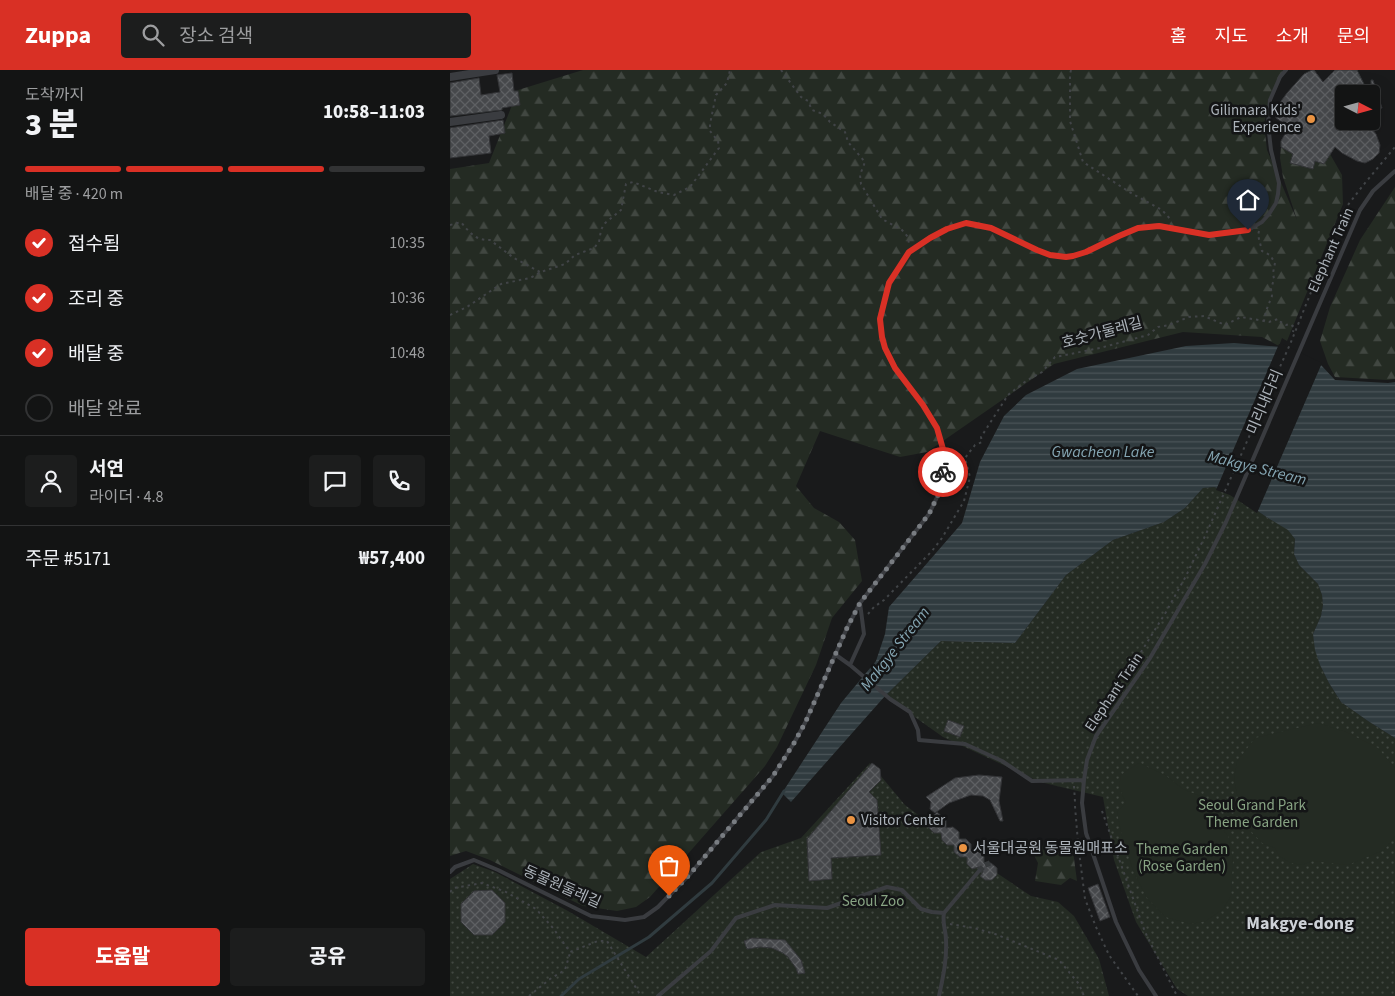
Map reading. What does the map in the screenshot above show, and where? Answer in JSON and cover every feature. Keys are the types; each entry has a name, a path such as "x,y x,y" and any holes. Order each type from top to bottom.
{"street":[{"path":"450,77 495,70"},
{"path":"450,122 501,115"}],"lane":[{"path":"909,252 947,229 966,223 991,228 1037,250 1050,255 1066,257 1086,252 1138,228 1159,226 1209,235 1248,230 1262,221 1276,203 1279,183 1271,150 1268,124 1270,100 1280,77 1286,70"},
{"name":"Elephant Train","path":"1301,347 1360,210 1373,191 1395,171"},
{"name":"동물원둘레길","path":"450,872 455,867 474,860 591,916 625,920 644,917 658,907 690,874 773,776 805,723 860,603 929,514 940,491 943,476 943,449 937,428 923,405 895,368 882,337 880,319 889,283 909,252"},
{"name":"미리내다리","path":"1226,522 1301,347"},
{"name":"Elephant Train","path":"1156,996 1139,970 1125,943 1086,833 1082,804 1084,780 1087,760 1096,736 1150,658 1205,564 1226,522"},
{"path":"850,665 864,634 860,603"},
{"path":"836,655 890,699 910,712 918,730 919,740 965,744 1002,761 1032,782 1084,780"},
{"path":"939,996 945,969 946,939 942,922 944,913 979,871"},
{"path":"658,996 711,951 736,918 775,905 827,908 888,887 902,890 921,909 944,913"}],"path":[{"path":"450,315 467,307 501,284 525,279 564,264 575,255 594,248 599,242 604,224 621,210 626,184 633,182 658,192 674,195 690,187 719,148 718,141 710,131 710,124 716,95 728,83 730,70"},
{"path":"781,70 801,98 808,101 812,110 824,114 830,122 845,132 848,142 865,162 860,176 860,184 882,218 902,230 908,237 909,252"},
{"path":"1071,70 1070,120 1083,162 1131,193 1162,210 1181,230"},
{"name":"미리내다리","path":"1102,715 1186,576 1291,341 1344,210 1395,147"},
{"path":"1262,221 1258,235 1262,251 1270,255 1275,263 1271,289 1272,296 1264,322"},
{"path":"450,225 461,222 470,234 484,240 490,240 514,258 541,272"},
{"name":"호숫가둘레길","path":"862,621 932,551 942,538 964,501 970,477 965,458 975,446 982,442 981,437 986,427 1008,395 1026,381 1042,372 1055,357 1100,348 1148,335 1158,327 1170,325 1189,317 1204,316 1225,325 1241,317 1264,322 1278,319 1286,325 1290,324 1294,327 1291,341"},
{"path":"1074,780 1078,844 1085,899 1109,955 1138,996"},
{"path":"1102,811 1145,932 1177,996"},
{"path":"450,892 454,888 482,883 506,892 536,909 553,928 570,952"},
{"path":"942,922 995,934 1059,960 1078,984 1084,996"},
{"path":"570,952 598,941 607,941 641,996"},
{"path":"529,996 565,970 570,952"}],"green space":[{"path":"583,70 1286,70 1270,97 1264,124 1267,150 1297,220 1283,177 1280,158 1281,147 1293,154 1291,163 1313,169 1315,161 1330,154 1342,175 1343,204 1287,341 1282,338 1279,346 1262,337 1183,332 1054,364 927,452 900,457 820,431 796,486 814,508 839,522 855,540 862,581 832,618 816,665 777,747 765,766 650,897 636,907 617,911 583,906 490,860 466,851 450,856 450,169 489,163 518,90"},
{"path":"1395,187 1395,379 1335,377 1320,341 1330,307 1360,240"},
{"name":"Seoul Grand Park Theme Garden","path":"1214,487 1231,493 1288,529 1295,539 1294,554 1299,565 1318,584 1322,595 1321,616 1313,634 1320,665 1329,683 1341,702 1395,738 1395,996 1188,996 1177,989 1136,922 1114,860 1103,797 1040,782 943,737 885,696 941,641 1015,643 1066,575 1113,540 1164,522 1185,508 1203,488"},
{"name":"Theme Garden (Rose Garden)","path":"1318,723 1346,732 1378,748 1395,768 1395,836 1384,850 1348,865 1312,861 1302,865 1291,863 1279,856 1275,848 1262,843 1249,829 1240,809 1234,779 1237,762 1255,738"},
{"name":"Seoul Zoo","path":"870,763 905,805 985,865 1031,896 1058,902 1074,916 1099,959 1109,996 450,996 450,879 473,864 495,872 568,911 646,957 761,852 801,838"},
{"name":"Theme Garden (Rose Garden)","path":"1139,763 1165,775 1183,789 1200,796 1205,804 1214,804 1220,825 1229,838 1233,861 1231,896 1223,909 1206,921 1191,924 1165,917 1147,898 1134,873 1122,836 1117,812 1126,803 1119,787 1121,775"},
{"path":"1028,844 1046,846 1062,854 1073,851 1077,881 1070,878 1061,885 1035,881 1038,863"}],"water":[{"name":"Gwacheon Lake","path":"1234,343 1282,347 1321,365 1335,380 1395,382 1395,738 1341,702 1329,683 1315,650 1313,634 1321,616 1322,595 1318,584 1299,565 1294,554 1295,539 1288,530 1231,493 1214,487 1203,488 1185,508 1164,522 1113,540 1066,575 1015,643 941,641 885,696 791,802 782,793 841,703 876,661 885,634 889,607 962,523 980,462 1004,416 1026,395 1077,369 1186,346"}],"pier":[{"path":"1279,344 1283,344 1322,363 1257,513 1230,495 1216,490"}],"building":[{"name":"Gilinnara Kids' Experience","path":"1314,70 1323,82 1335,70 1357,70 1364,85 1335,85 1335,130 1373,130 1380,145 1379,153 1373,159 1365,163 1357,161 1335,147 1324,164 1315,161 1313,169 1290,163 1293,154 1281,147 1281,141 1289,127 1276,118 1276,108 1304,74"},
{"path":"512,73 514,91 518,91 520,105 502,108 502,110 450,116 450,83 479,78 481,95 500,92 497,75"},
{"path":"503,120 505,133 489,136 491,153 450,158 450,128"},
{"path":"948,720 964,726 960,737 944,731"},
{"name":"Visitor Center","path":"872,763 880,769 881,780 869,792 877,800 881,855 831,858 832,879 809,881 807,839"},
{"path":"979,775 1002,777 999,801 1003,821 1000,821 990,800 983,796 971,795 949,803 935,813 930,809 931,802 926,797 955,778"},
{"name":"서울대공원 동물원매표소","path":"937,812 946,820 946,828 953,827 959,832 959,839 966,839 971,844 971,851 979,851 984,856 984,863 991,863 997,868 997,875 992,880 985,880 980,876 983,872 982,868 972,869 967,864 967,857 960,857 954,852 954,845 947,845 942,840 941,833 934,833 929,828 929,821"},
{"path":"1098,884 1110,917 1100,921 1088,888"},
{"path":"492,890 505,903 505,922 492,935 474,935 461,922 461,904 474,891"},
{"path":"752,938 785,940 801,960 805,973 798,974 788,957 772,948 747,949 744,941"}],"waterway":[{"name":"Makgye Stream","path":"561,996 579,979 649,937 712,883 766,820 784,791"}],"tunnel":[{"path":"979,871 990,863"}],"way so far":[{"path":"669,896 773,776 805,723 860,603 929,514 940,491 943,472"}],"place":[{"name":"Gilinnara Kids' Experience","path":"1311,119"},
{"name":"Visitor Center","path":"851,820"},
{"name":"서울대공원 동물원매표소","path":"963,848"}],"district":[{"name":"Makgye-dong","path":"1300,923"}],"route":[{"path":"943,472 943,449 937,428 923,405 895,368 882,337 880,319 889,283 909,252 947,229 966,223 991,228 1037,250 1050,255 1066,257 1086,252 1138,228 1159,226 1209,235 1248,230"}]}
